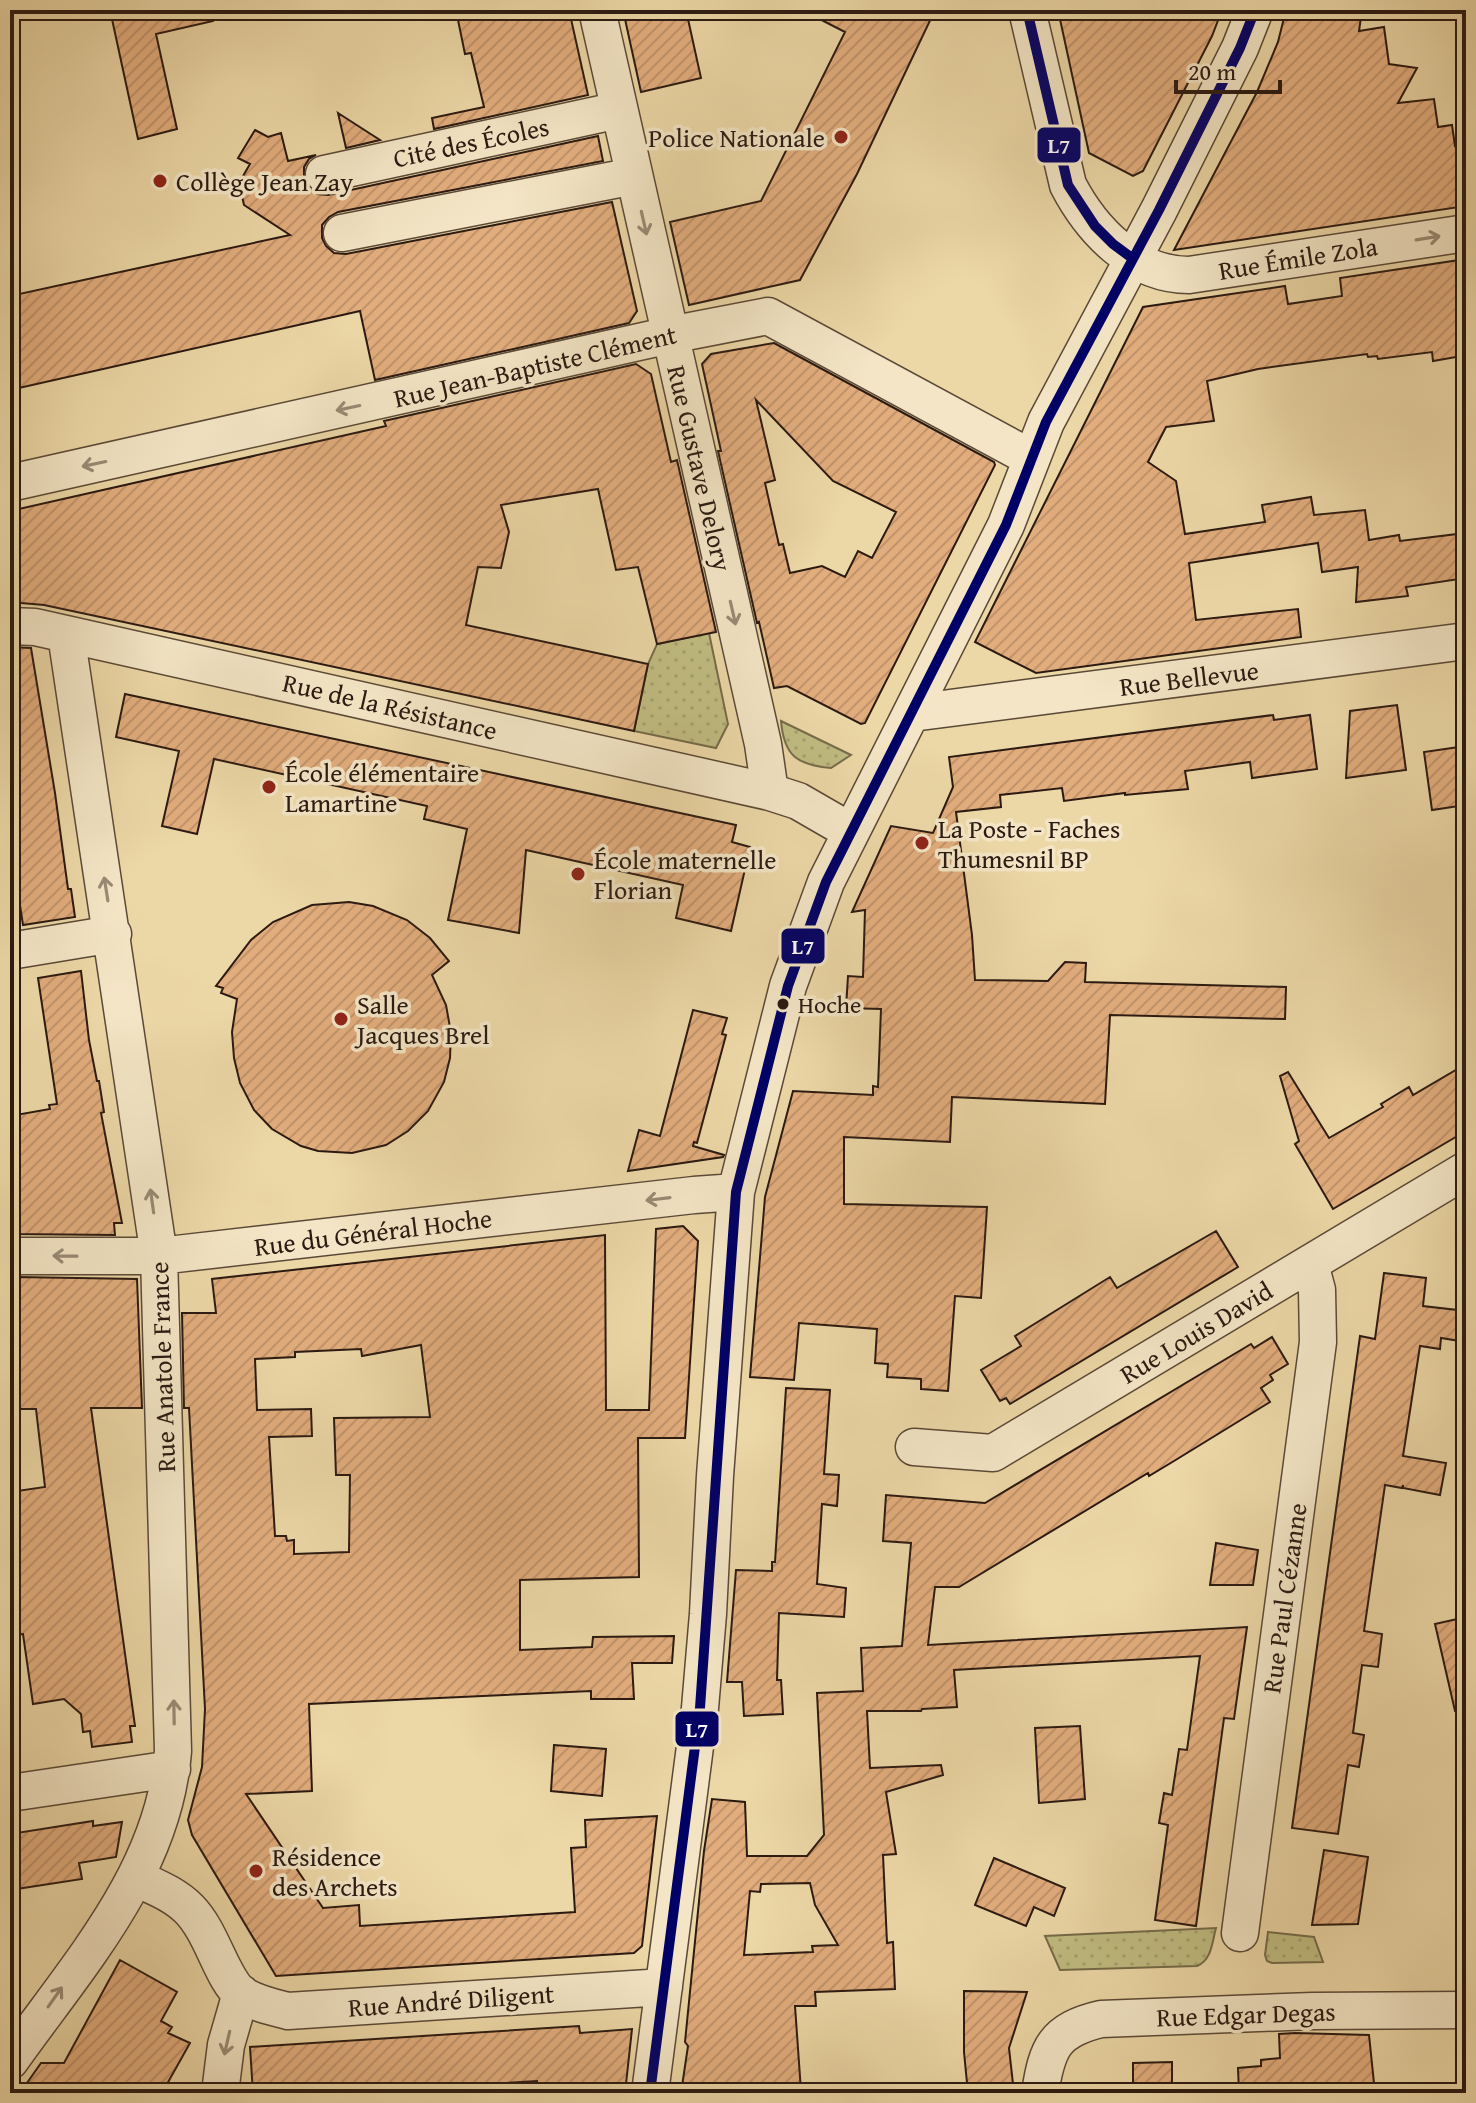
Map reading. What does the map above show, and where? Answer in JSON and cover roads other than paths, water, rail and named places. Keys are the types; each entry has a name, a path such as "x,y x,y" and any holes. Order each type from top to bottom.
{"street":[{"name":"Rue Gustave Delory","path":"597,10 763,744 770,792"},
{"name":"Rue Émile Zola","path":"1027,10 1068,185 1100,230 1120,251 1132,258 1161,272 1189,275 1466,233"},
{"path":"650,2093 691,1783 708,1614 736,1192 788,986 818,900 850,831 1006,525 1046,422 1240,48 1255,10"},
{"name":"Cité des Écoles","path":"324,174 619,110"},
{"path":"342,233 634,176"},
{"name":"Rue Jean-Baptiste Clément","path":"10,483 670,335 768,316 1031,458"},
{"name":"Rue de la Résistance","path":"10,626 35,627 770,792"},
{"name":"Rue Anatole France","path":"10,2061 136,1878 155,1835 172,1769 174,1723 159,1256 66,634"},
{"name":"Rue Bellevue","path":"912,713 1462,651"},
{"path":"770,792 798,801 850,831"},
{"path":"10,951 113,934"},
{"name":"Rue Louis David","path":"914,1447 993,1453 1466,1170"},
{"name":"Rue du Général Hoche","path":"10,1256 159,1256 736,1192"},
{"name":"Rue Paul Cézanne","path":"1240,1933 1318,1342 1317,1290 1310,1264"},
{"path":"10,1793 172,1769"},
{"path":"136,1878 162,1890 190,1910 210,1936 228,1976 241,1993 226,2045 220,2093"},
{"name":"Rue André Diligent","path":"241,1993 288,2011 664,1987"},
{"name":"Rue Edgar Degas","path":"1042,2078 1051,2046 1064,2033 1080,2024 1101,2019 1313,2011 1466,2010"}],"place":[{"name":"Police Nationale","path":"841,137"},
{"name":"Collège Jean Zay","path":"160,181"},
{"name":"École élémentaire Lamartine","path":"269,787"},
{"name":"La Poste - Faches Thumesnil BP","path":"922,843"},
{"name":"École maternelle Florian","path":"578,874"},
{"name":"Hoche","path":"783,1004"},
{"name":"Salle Jacques Brel","path":"341,1019"},
{"name":"Résidence des Archets","path":"256,1871"}]}
